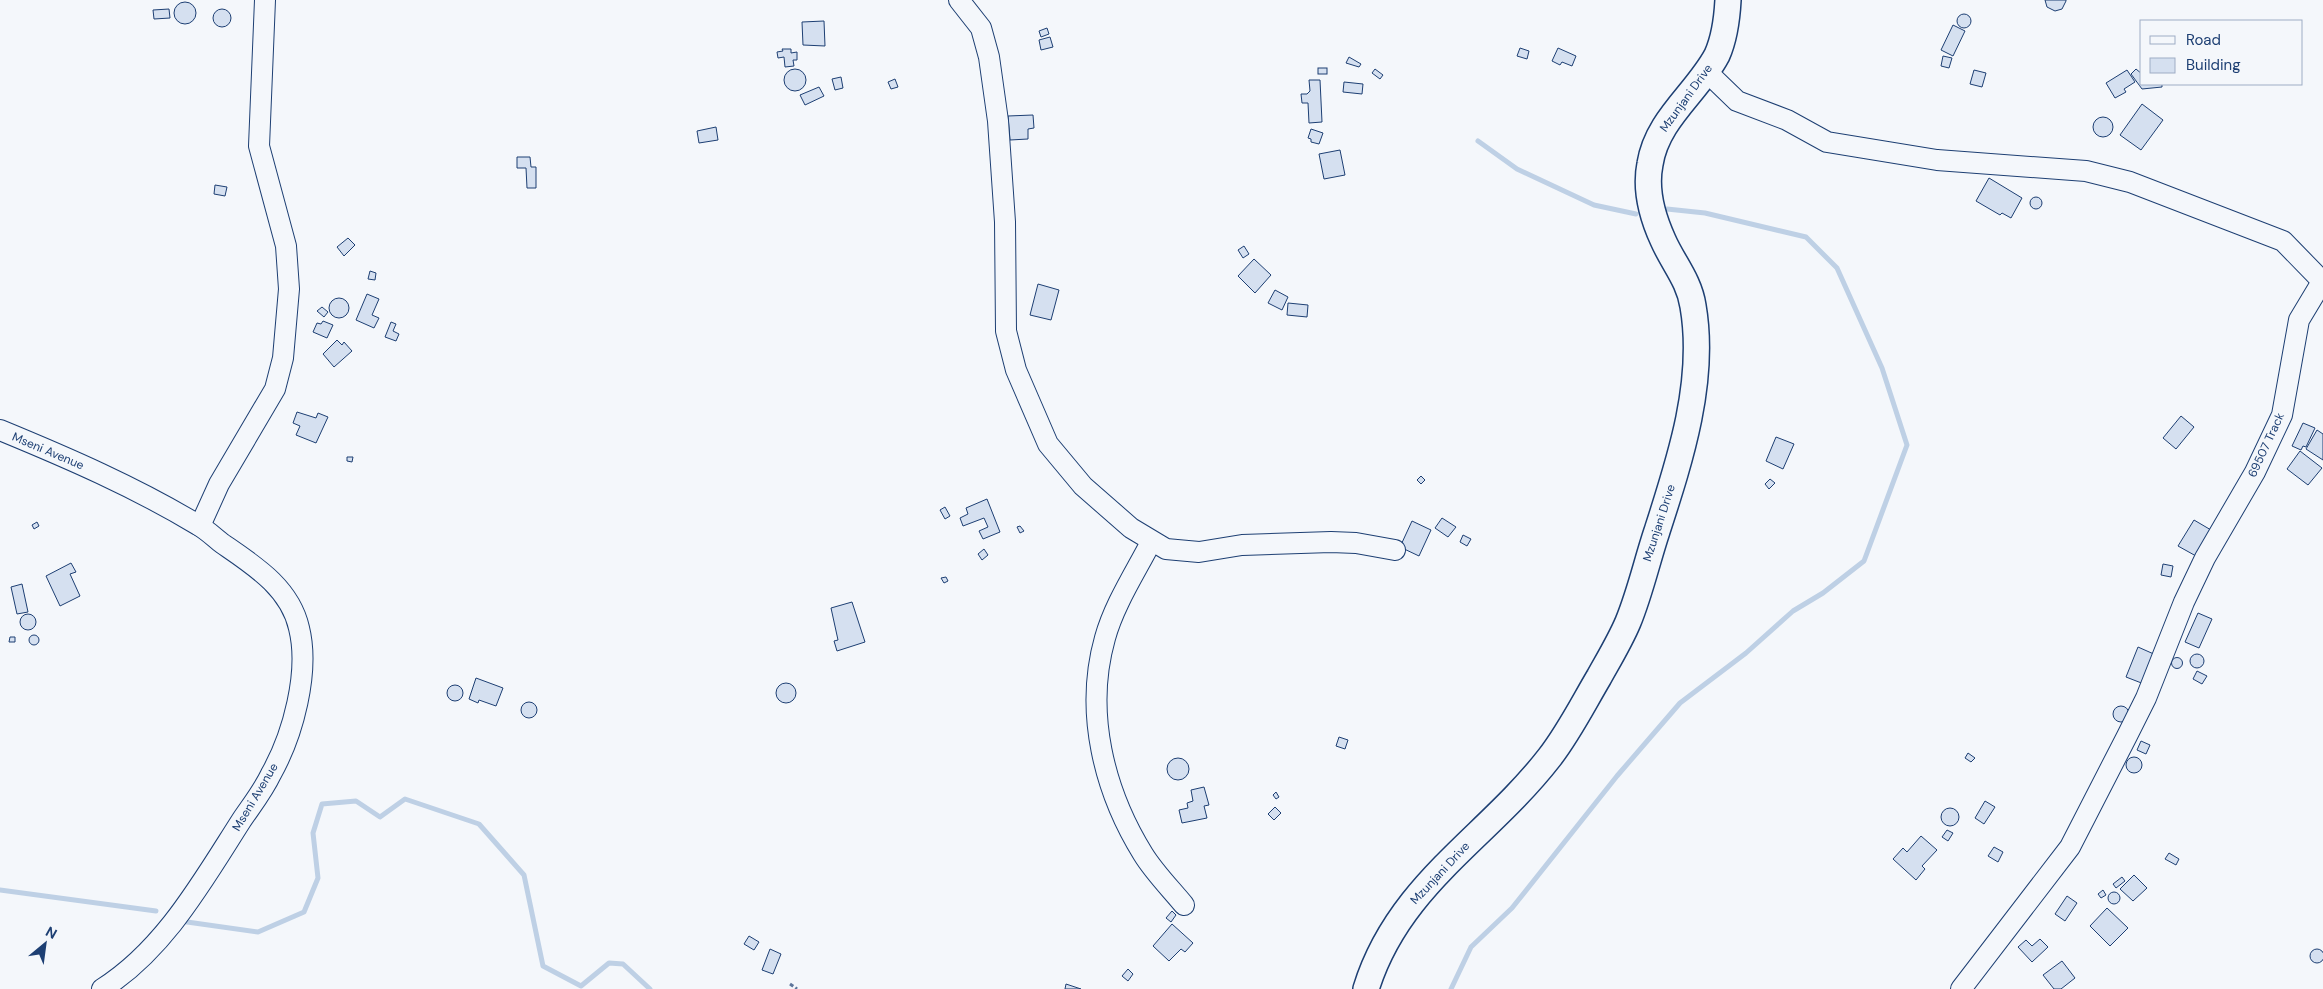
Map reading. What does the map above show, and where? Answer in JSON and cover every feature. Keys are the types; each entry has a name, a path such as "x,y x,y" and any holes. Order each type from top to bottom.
{"main road":[{"name":"Mzunjani Drive","path":"1366,989 1372,969 1395,924 1423,887 1491,822 1549,758 1601,674 1628,622 1678,464 1695,378 1697,334 1693,302 1685,276 1663,241 1654,213 1648,191 1650,162 1668,120 1707,72 1718,53 1724,35 1728,0"}],"street":[{"path":"200,526 219,484 275,389 284,358 289,289 286,246 258,146 265,0"},
{"path":"959,0 981,28 989,57 998,121 1005,222 1006,331 1016,370 1048,444 1083,486 1151,542 1166,550 1183,552 1287,543 1356,543 1395,550"},
{"path":"1707,72 1737,101 1787,120 1827,142 1937,160 2086,171 2130,182 2283,240 2323,281"},
{"name":"69507 Track","path":"1960,989 2070,847 2146,698 2184,602 2205,558 2255,472 2282,415 2299,320 2323,281"},
{"name":"Mseni Avenue","path":"0,430 118,481 200,526 222,544 253,563 280,589 293,610 299,627 302,644 301,678 289,733 272,775 208,873 156,944 116,980 102,989"},
{"path":"1151,542 1112,619 1105,638 1100,663 1098,734 1107,774 1126,823 1144,856 1184,905"}],"path":[{"path":"790,984 798,989"}],"building":[{"path":"2045,0 2066,1 2062,9 2055,11 2047,7"},
{"path":"185,2 193,5 196,13 193,21 185,24 177,21 174,13 177,5"},
{"path":"169,9 170,18 154,19 153,10"},
{"path":"222,9 228,12 231,18 228,24 222,27 216,24 213,18 216,12"},
{"path":"1964,14 1969,16 1971,21 1969,26 1964,28 1959,26 1957,21 1959,16"},
{"path":"824,21 825,46 803,45 802,22"},
{"path":"1953,25 1965,31 1953,56 1941,50"},
{"path":"1047,28 1049,34 1041,37 1039,31"},
{"path":"1050,37 1053,47 1041,50 1039,40"},
{"path":"1520,48 1529,51 1527,59 1517,56"},
{"path":"1558,48 1576,56 1572,66 1562,62 1560,65 1552,61"},
{"path":"782,49 791,49 791,53 797,52 797,60 793,60 794,66 785,67 784,57 778,58 777,52 783,51"},
{"path":"1943,56 1952,58 1949,68 1941,66"},
{"path":"1349,57 1361,64 1359,67 1346,63"},
{"path":"1318,68 1327,68 1327,74 1318,74"},
{"path":"795,69 803,72 806,80 803,88 795,91 787,88 784,80 787,72"},
{"path":"1375,69 1383,75 1380,79 1372,73"},
{"path":"2136,69 2140,72 2140,85 2162,85 2162,87 2142,89 2131,74"},
{"path":"1974,70 1986,73 1982,87 1970,84"},
{"path":"2127,70 2135,82 2124,89 2126,92 2115,98 2106,83"},
{"path":"841,77 843,88 835,90 832,79"},
{"path":"895,79 898,87 891,89 888,82"},
{"path":"1309,80 1320,80 1322,122 1309,123 1308,103 1302,103 1301,94 1307,94 1310,91"},
{"path":"1344,82 1363,84 1362,94 1343,92"},
{"path":"819,87 824,96 805,105 800,95"},
{"path":"2142,104 2163,120 2141,150 2120,135"},
{"path":"1033,115 1034,128 1028,129 1028,139 1010,140 1008,116"},
{"path":"2103,117 2110,120 2113,127 2110,134 2103,137 2096,134 2093,127 2096,120"},
{"path":"716,127 718,140 699,143 697,131"},
{"path":"1311,129 1323,133 1319,144 1311,142 1311,139 1308,138"},
{"path":"1340,150 1345,175 1324,179 1319,154"},
{"path":"517,157 530,157 531,167 536,167 536,188 527,188 526,168 517,168"},
{"path":"1989,178 2022,198 2011,218 2002,213 2000,215 1976,201"},
{"path":"215,185 227,187 225,196 214,194"},
{"path":"2036,197 2042,203 2036,209 2030,203"},
{"path":"348,238 355,245 344,256 337,247"},
{"path":"1244,246 1249,254 1243,258 1238,250"},
{"path":"1254,259 1271,275 1255,293 1238,276"},
{"path":"370,271 376,273 375,280 368,279"},
{"path":"1038,284 1059,290 1051,320 1030,315"},
{"path":"1275,290 1288,297 1282,310 1268,303"},
{"path":"367,294 379,299 372,315 379,318 374,328 356,320"},
{"path":"339,298 346,301 349,308 346,315 339,318 332,315 329,308 332,301"},
{"path":"1288,303 1308,305 1307,317 1287,315"},
{"path":"322,307 328,312 324,317 317,311"},
{"path":"323,321 333,325 327,338 313,332 317,323 321,324"},
{"path":"391,322 396,324 393,331 399,334 396,341 385,337"},
{"path":"337,340 342,345 344,342 352,351 334,367 323,354"},
{"path":"297,412 316,418 318,413 328,417 316,443 296,435 300,426 293,423"},
{"path":"2181,416 2194,427 2176,449 2163,438"},
{"path":"2303,423 2315,428 2306,447 2303,446 2301,450 2292,446"},
{"path":"2317,430 2323,434 2323,460 2306,449"},
{"path":"1776,437 1794,444 1783,469 1766,461"},
{"path":"2300,451 2322,468 2308,485 2287,469"},
{"path":"347,457 353,457 352,462 347,461"},
{"path":"1421,476 1425,480 1421,484 1417,480"},
{"path":"1770,479 1775,483 1769,489 1765,484"},
{"path":"987,499 1000,532 983,539 979,531 988,527 984,518 963,526 960,518 968,514 966,508"},
{"path":"945,507 950,516 945,519 940,510"},
{"path":"1442,518 1456,527 1448,537 1435,528"},
{"path":"2194,520 2211,530 2196,556 2178,546"},
{"path":"1412,521 1431,530 1419,556 1400,547"},
{"path":"37,522 39,526 34,529 32,525"},
{"path":"1020,526 1024,531 1020,533 1017,527"},
{"path":"1463,535 1471,539 1467,546 1460,542"},
{"path":"984,549 988,555 982,560 978,554"},
{"path":"71,563 76,572 70,574 80,596 60,606 46,576"},
{"path":"2163,564 2173,566 2171,577 2161,575"},
{"path":"946,577 948,581 944,583 941,578"},
{"path":"22,584 28,612 17,614 11,587"},
{"path":"852,602 865,642 837,651 834,641 838,640 831,608"},
{"path":"2198,613 2212,619 2199,648 2185,642"},
{"path":"28,614 36,622 28,630 20,622"},
{"path":"32,635 36,635 39,640 38,644 32,645 29,642 29,638"},
{"path":"10,637 15,637 15,642 9,642"},
{"path":"2138,647 2156,655 2144,684 2126,677"},
{"path":"2197,654 2202,656 2204,661 2202,666 2197,668 2192,666 2190,661 2192,656"},
{"path":"2175,658 2179,658 2182,663 2181,667 2175,668 2172,665 2172,661"},
{"path":"2197,671 2207,676 2202,684 2193,679"},
{"path":"476,678 503,688 496,706 479,700 478,703 469,699"},
{"path":"782,683 790,683 796,689 796,697 790,703 782,703 776,697 776,689"},
{"path":"452,685 458,685 463,690 461,699 452,701 447,696 447,690"},
{"path":"529,702 535,704 537,710 535,716 529,718 523,716 521,710 523,704"},
{"path":"2121,706 2127,708 2129,714 2127,720 2121,722 2115,720 2113,714 2115,708"},
{"path":"1339,737 1348,740 1345,749 1336,746"},
{"path":"2141,741 2150,745 2146,754 2137,750"},
{"path":"1968,753 1975,758 1971,762 1965,758"},
{"path":"2134,757 2142,765 2134,773 2126,765"},
{"path":"1178,758 1186,761 1189,769 1186,777 1178,780 1170,777 1167,769 1170,761"},
{"path":"1204,787 1209,805 1204,806 1207,818 1182,823 1179,810 1188,808 1187,803 1193,801 1191,790"},
{"path":"1276,792 1279,797 1276,799 1273,795"},
{"path":"1985,801 1995,807 1984,824 1975,818"},
{"path":"1275,807 1281,813 1274,820 1268,814"},
{"path":"1950,808 1958,813 1959,817 1954,825 1950,826 1942,821 1941,817 1946,809"},
{"path":"1947,830 1953,833 1948,841 1942,837"},
{"path":"1921,836 1937,850 1922,866 1925,869 1916,880 1893,859 1903,848 1907,852"},
{"path":"1994,847 2003,852 1998,862 1988,856"},
{"path":"2169,853 2179,859 2176,865 2165,859"},
{"path":"2134,875 2147,888 2133,901 2120,889"},
{"path":"2122,877 2125,881 2116,888 2113,884"},
{"path":"2103,890 2106,895 2101,898 2098,894"},
{"path":"2112,892 2116,892 2120,898 2116,904 2112,904 2108,900 2108,896"},
{"path":"2067,896 2077,903 2065,921 2055,914"},
{"path":"2107,908 2128,928 2110,946 2090,926"},
{"path":"1172,911 1176,915 1171,922 1166,918"},
{"path":"1172,924 1193,943 1185,952 1181,949 1169,961 1153,946"},
{"path":"749,936 759,942 754,950 744,944"},
{"path":"2040,939 2048,947 2032,962 2018,947 2026,940 2032,946"},
{"path":"770,949 781,954 773,974 762,970"},
{"path":"2314,949 2320,949 2324,956 2320,963 2314,963 2310,959 2310,953"},
{"path":"2062,961 2075,978 2061,989 2054,989 2043,975"},
{"path":"1128,969 1133,974 1128,981 1122,976"},
{"path":"1066,984 1081,989 1065,989"}],"waterway":[{"path":"1478,141 1517,169 1594,205 1636,214"},
{"path":"1451,989 1471,947 1512,908 1617,776 1680,703 1746,653 1793,611 1823,593 1864,561 1907,445 1882,368 1837,268 1806,237 1705,213 1667,209"},
{"path":"180,921 258,932 304,912 318,878 313,833 322,804 356,801 380,817 405,799 479,824 524,875 543,966 581,986 609,963 623,964 650,989"},
{"path":"0,890 156,911"}]}
